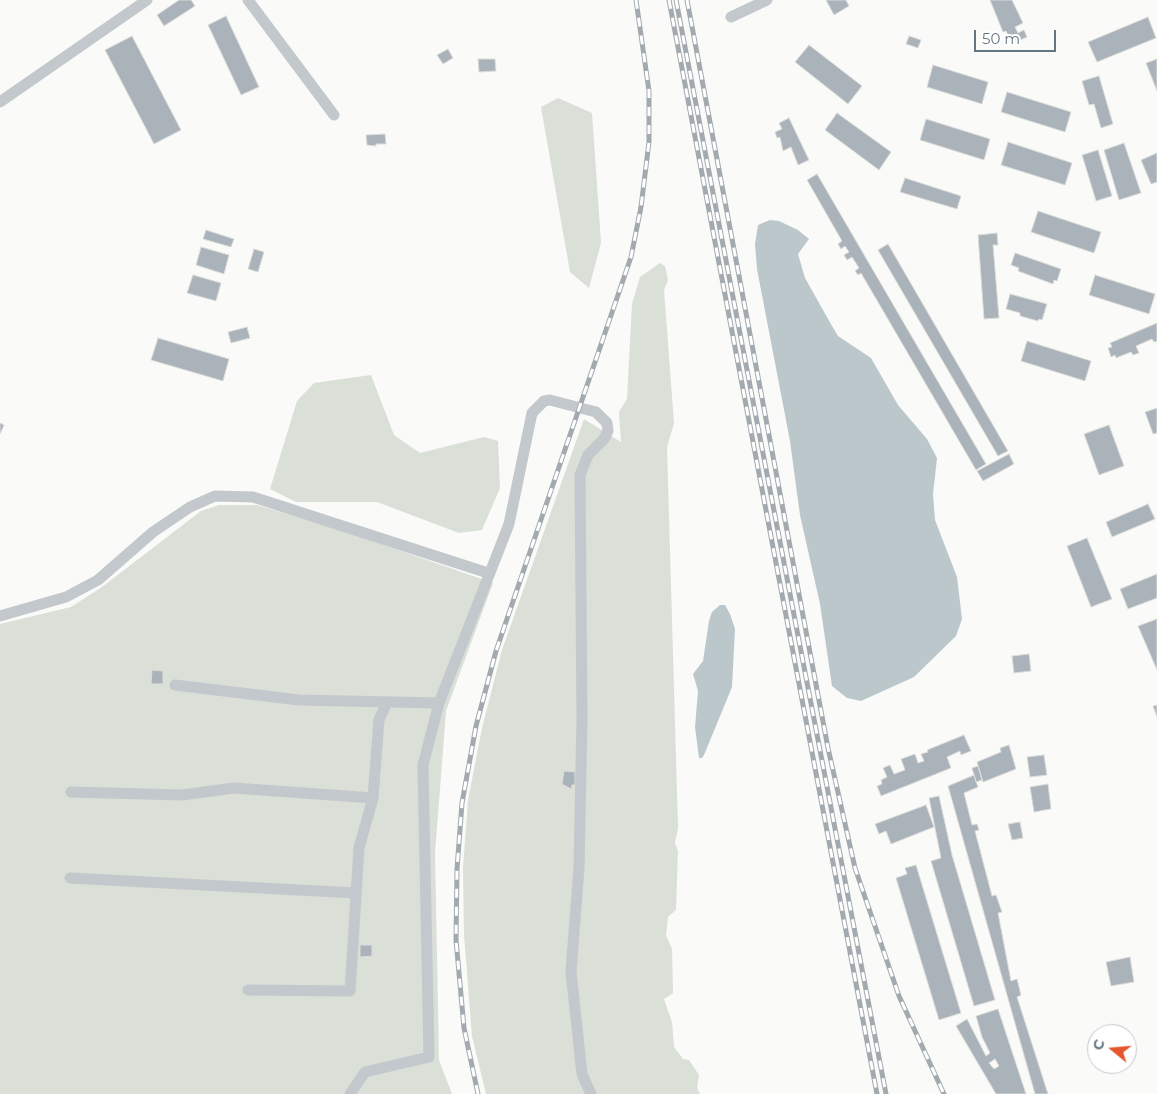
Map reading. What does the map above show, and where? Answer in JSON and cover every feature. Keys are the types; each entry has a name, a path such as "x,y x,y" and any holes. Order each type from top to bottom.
{"street":[{"path":"0,102 147,0"},
{"path":"248,0 334,115"},
{"path":"731,17 767,0"},
{"path":"350,1094 365,1072 428,1056 423,765 439,703 488,573 502,547 509,524 532,413 544,401 550,400 596,412 607,423 608,431 604,439 588,455 580,475 582,718 579,868 572,972 582,1074 591,1094"},
{"path":"0,616 66,597 98,580 153,532 190,507 215,496 254,496 488,573"},
{"path":"175,685 300,700 439,703"},
{"path":"248,990 350,991 359,848 373,798 380,720 387,702"},
{"path":"71,792 182,795 234,788 373,798"},
{"path":"70,878 356,893"}],"shaded area":[{"path":"558,98 592,113 601,243 589,288 570,272 541,107"},
{"path":"770,220 779,221 798,230 809,239 798,254 805,278 832,326 838,336 871,358 898,405 927,439 937,458 933,494 935,520 957,577 962,619 956,636 914,677 861,701 847,698 832,686 820,604 800,515 790,441 757,269 755,244 758,225"},
{"path":"660,263 665,266 668,280 664,290 674,423 667,447 678,828 675,843 678,851 676,910 668,917 666,935 672,949 673,993 664,999 672,1022 674,1047 683,1059 689,1060 699,1075 697,1088 700,1094 486,1094 472,1036 464,935 463,868 468,800 482,728 502,650 584,419 621,442 619,412 627,399 632,304 640,277"},
{"path":"371,375 394,435 420,453 484,437 498,441 500,488 482,530 459,533 377,502 296,502 270,489 297,401 314,383"},
{"path":"219,505 257,505 341,530 493,583 446,711 435,853 439,1060 452,1094 0,1094 0,624 71,607 102,587 201,511"},
{"path":"720,605 725,605 735,629 732,687 704,755 702,758 699,758 695,727 698,691 693,674 703,661 712,612"}],"building":[{"path":"179,0 191,0 195,6 164,26 157,15"},
{"path":"826,0 846,0 849,6 834,15"},
{"path":"990,0 1012,0 1023,23 1015,27 1018,33 1024,30 1027,37 1016,42 1013,35 1009,37 1006,31 1003,32"},
{"path":"226,16 259,87 241,95 208,25"},
{"path":"1148,17 1156,38 1097,62 1088,42"},
{"path":"132,36 181,130 154,144 105,50"},
{"path":"909,36 921,40 918,48 906,44"},
{"path":"809,45 862,86 848,104 795,62"},
{"path":"448,49 453,58 443,64 437,55"},
{"path":"478,59 495,59 496,71 479,72"},
{"path":"1157,59 1157,91 1146,63"},
{"path":"933,65 988,82 982,104 927,87"},
{"path":"1099,76 1113,124 1101,128 1094,104 1089,105 1082,81"},
{"path":"1007,92 1071,112 1065,132 1001,112"},
{"path":"837,113 891,152 879,170 825,130"},
{"path":"789,118 809,160 798,165 791,147 783,151 780,137 777,138 775,132 782,129 779,123"},
{"path":"926,119 990,139 984,160 920,140"},
{"path":"385,134 386,144 367,145 366,135"},
{"path":"1008,142 1072,163 1065,185 1001,165"},
{"path":"1124,143 1141,193 1119,200 1104,150"},
{"path":"1098,150 1112,196 1096,201 1082,155"},
{"path":"1157,153 1157,182 1151,184 1141,160"},
{"path":"817,174 986,464 976,470 861,273 858,275 855,271 859,268 852,257 847,260 844,255 849,252 845,246 841,249 838,244 842,241 807,180"},
{"path":"905,178 961,196 957,209 900,192"},
{"path":"1038,211 1101,232 1094,253 1031,232"},
{"path":"206,230 234,239 231,247 203,239"},
{"path":"997,233 998,245 993,245 999,318 984,319 978,235"},
{"path":"888,244 1008,451 998,456 878,250"},
{"path":"201,247 229,255 224,274 196,265"},
{"path":"254,249 264,252 258,272 248,269"},
{"path":"1015,253 1061,269 1057,281 1054,280 1053,284 1018,271 1019,268 1011,265"},
{"path":"193,275 221,283 216,301 187,293"},
{"path":"1095,275 1155,294 1149,314 1089,295"},
{"path":"1010,294 1047,304 1042,320 1039,319 1038,321 1020,316 1020,313 1006,309"},
{"path":"1157,323 1157,341 1154,342 1152,339 1136,346 1139,353 1133,355 1131,352 1116,358 1115,355 1111,357 1108,348 1112,347 1110,343"},
{"path":"247,327 250,338 231,343 228,332"},
{"path":"158,338 229,359 223,381 151,360"},
{"path":"1027,341 1091,361 1085,381 1021,361"},
{"path":"1157,408 1157,433 1153,434 1145,412"},
{"path":"0,423 4,425 0,434"},
{"path":"1109,425 1124,466 1099,475 1084,434"},
{"path":"1009,454 1014,464 983,481 977,471"},
{"path":"1148,504 1155,519 1112,537 1106,522"},
{"path":"1087,538 1112,599 1091,607 1067,546"},
{"path":"1157,574 1157,598 1128,609 1120,589"},
{"path":"1157,619 1157,670 1138,626"},
{"path":"1029,654 1031,671 1014,673 1012,656"},
{"path":"152,670 163,671 163,684 151,684"},
{"path":"1157,705 1157,717 1153,706"},
{"path":"964,735 971,751 961,755 960,751 947,757 951,768 881,796 877,786 882,784 881,780 887,777 883,768 890,765 894,774 905,770 901,759 915,754 918,763 924,761 921,754 928,752 927,750"},
{"path":"1009,745 1016,769 983,782 977,762 1001,752 1000,748"},
{"path":"1044,755 1047,775 1030,777 1027,757"},
{"path":"978,766 982,780 976,782 972,768"},
{"path":"564,771 575,772 575,785 572,785 571,789 562,784"},
{"path":"974,775 978,787 964,793 972,825 977,824 979,830 975,831 992,896 996,895 1002,912 998,913 1011,981 1017,979 1021,995 1017,997 1048,1094 1035,1094 948,786"},
{"path":"1048,784 1051,809 1034,812 1030,787"},
{"path":"939,796 952,855 995,1000 974,1006 931,861 941,858 929,798"},
{"path":"926,805 934,827 891,844 886,831 879,834 875,824"},
{"path":"1020,822 1023,838 1012,840 1008,824"},
{"path":"916,865 961,1013 939,1020 896,878 907,874 905,868"},
{"path":"360,945 372,945 372,956 360,957"},
{"path":"1130,957 1134,982 1111,986 1106,962"},
{"path":"998,1009 1026,1094 996,1094 956,1026 967,1019 986,1056 990,1053 982,1037 976,1016","holes":["995,1059 999,1066 994,1069 989,1063"]}],"railway":[{"path":"478,1094 464,1028 456,940 457,869 462,803 476,726 496,651 631,257 641,207 649,142 649,91 636,0"},
{"path":"669,0 877,1094"},
{"path":"676,0 886,1094"},
{"path":"687,0 828,748 855,868 899,996 944,1094"}]}
